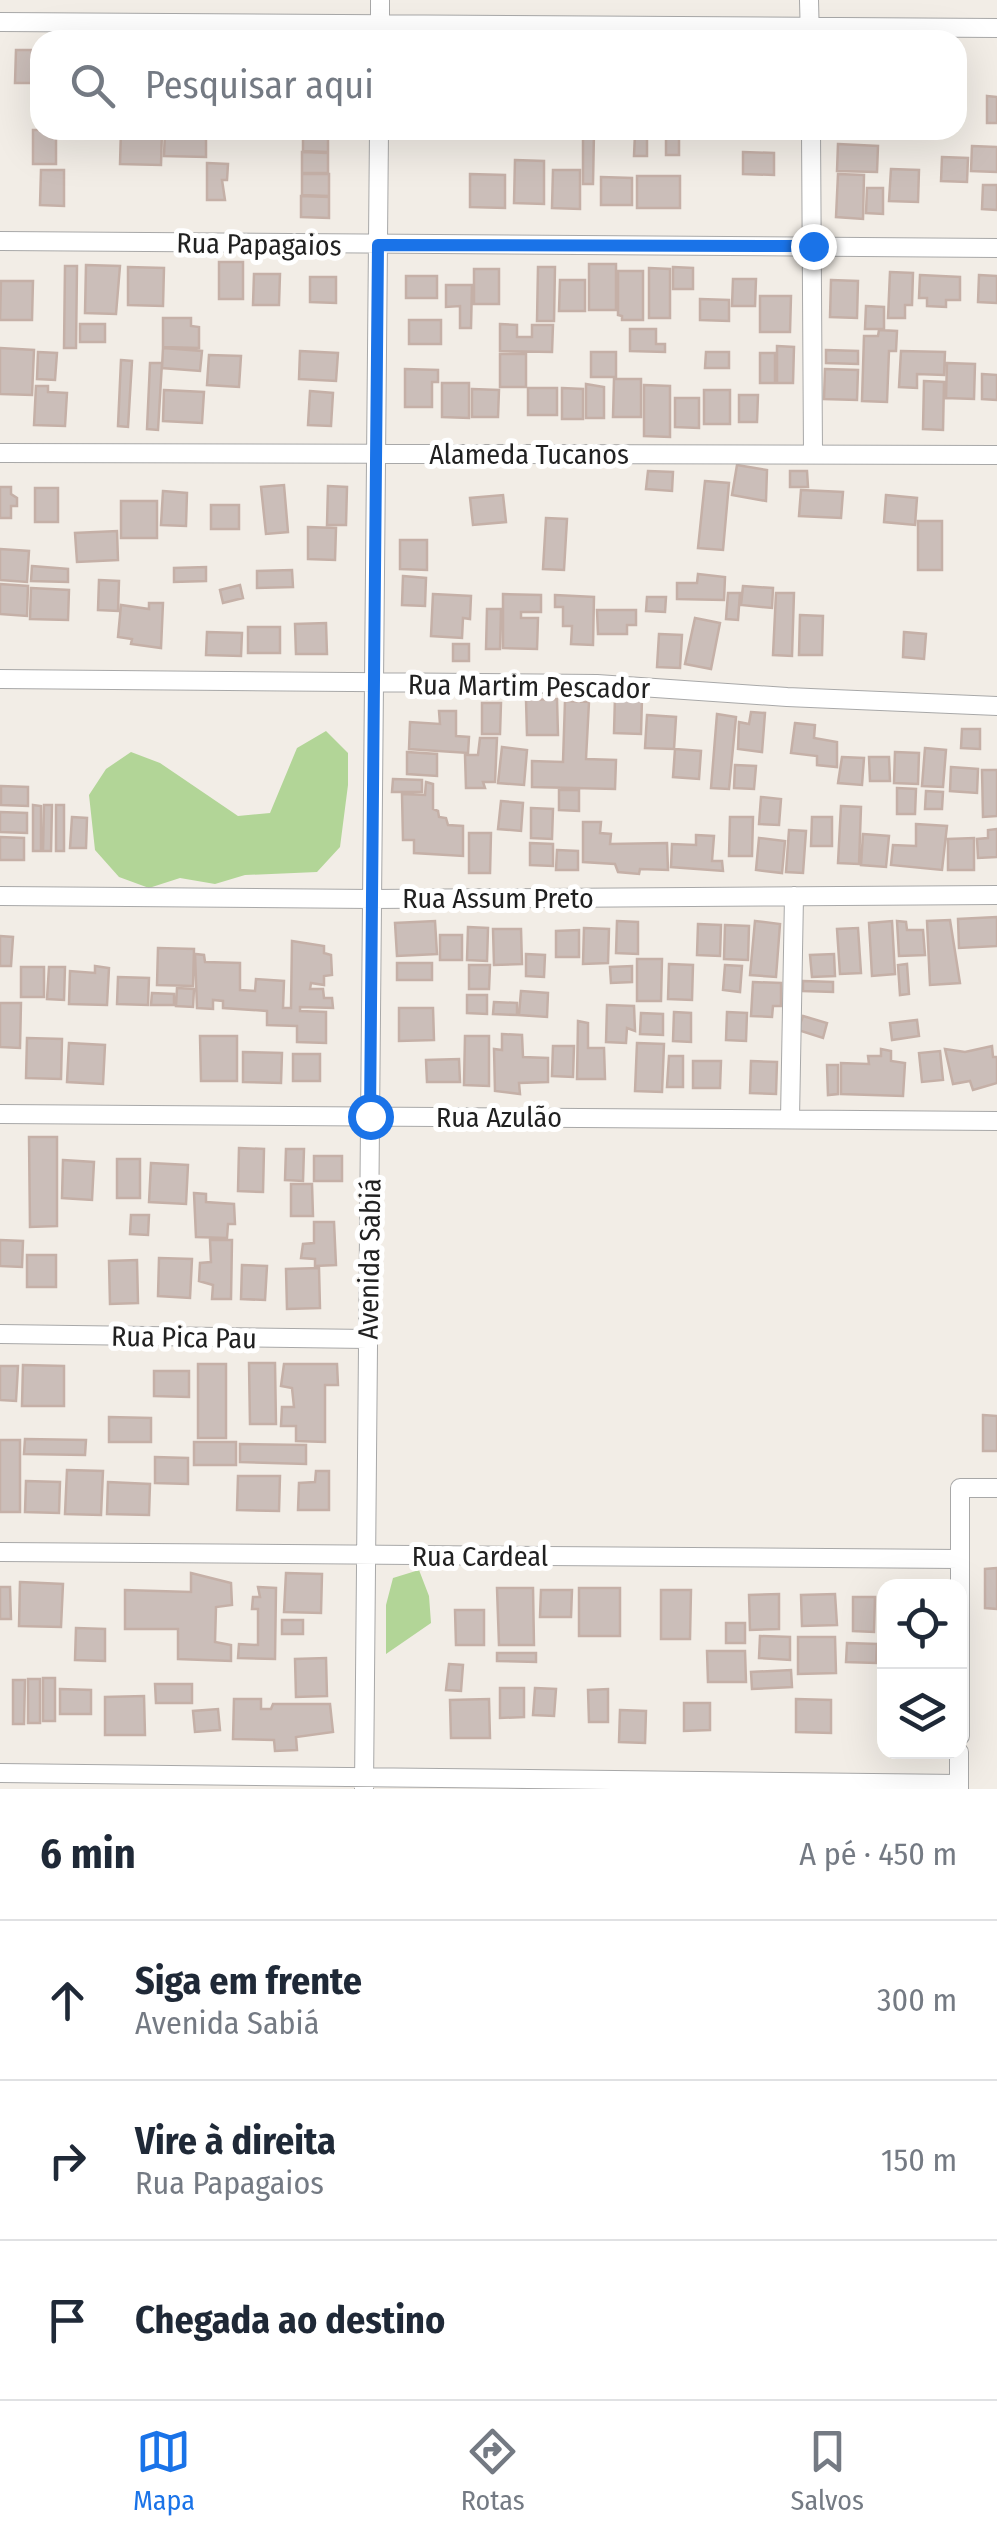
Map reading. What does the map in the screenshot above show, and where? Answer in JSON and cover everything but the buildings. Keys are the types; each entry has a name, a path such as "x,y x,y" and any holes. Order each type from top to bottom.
{"street":[{"path":"380,0 380,30"},
{"path":"809,0 810,30"},
{"path":"0,22 304,30"},
{"path":"922,30 997,28"},
{"name":"Avenida Sabiá","path":"364,1783 379,140"},
{"path":"811,140 813,454"},
{"name":"Rua Papagaios","path":"0,241 997,248"},
{"name":"Alameda Tucanos","path":"0,454 997,455"},
{"name":"Rua Martim Pescador","path":"0,680 597,684 997,706"},
{"name":"Rua Assum Preto","path":"0,896 997,896"},
{"path":"790,1120 794,896"},
{"name":"Rua Azulão","path":"0,1114 997,1121"},
{"name":"Rua Pica Pau","path":"0,1334 368,1340"},
{"path":"960,1669 960,1488 997,1488"},
{"name":"Rua Cardeal","path":"0,1552 960,1559"},
{"path":"0,1773 364,1783 960,1787 960,1759"}],"green space":[{"path":"326,731 348,753 348,785 340,847 317,872 245,875 215,884 180,878 149,888 119,877 95,850 89,795 106,769 131,752 160,763 238,816 270,813 297,748"},
{"path":"419,1570 429,1596 431,1623 386,1654 386,1605 393,1578"}],"route":[{"path":"370,1116 378,245 813,246"}]}
